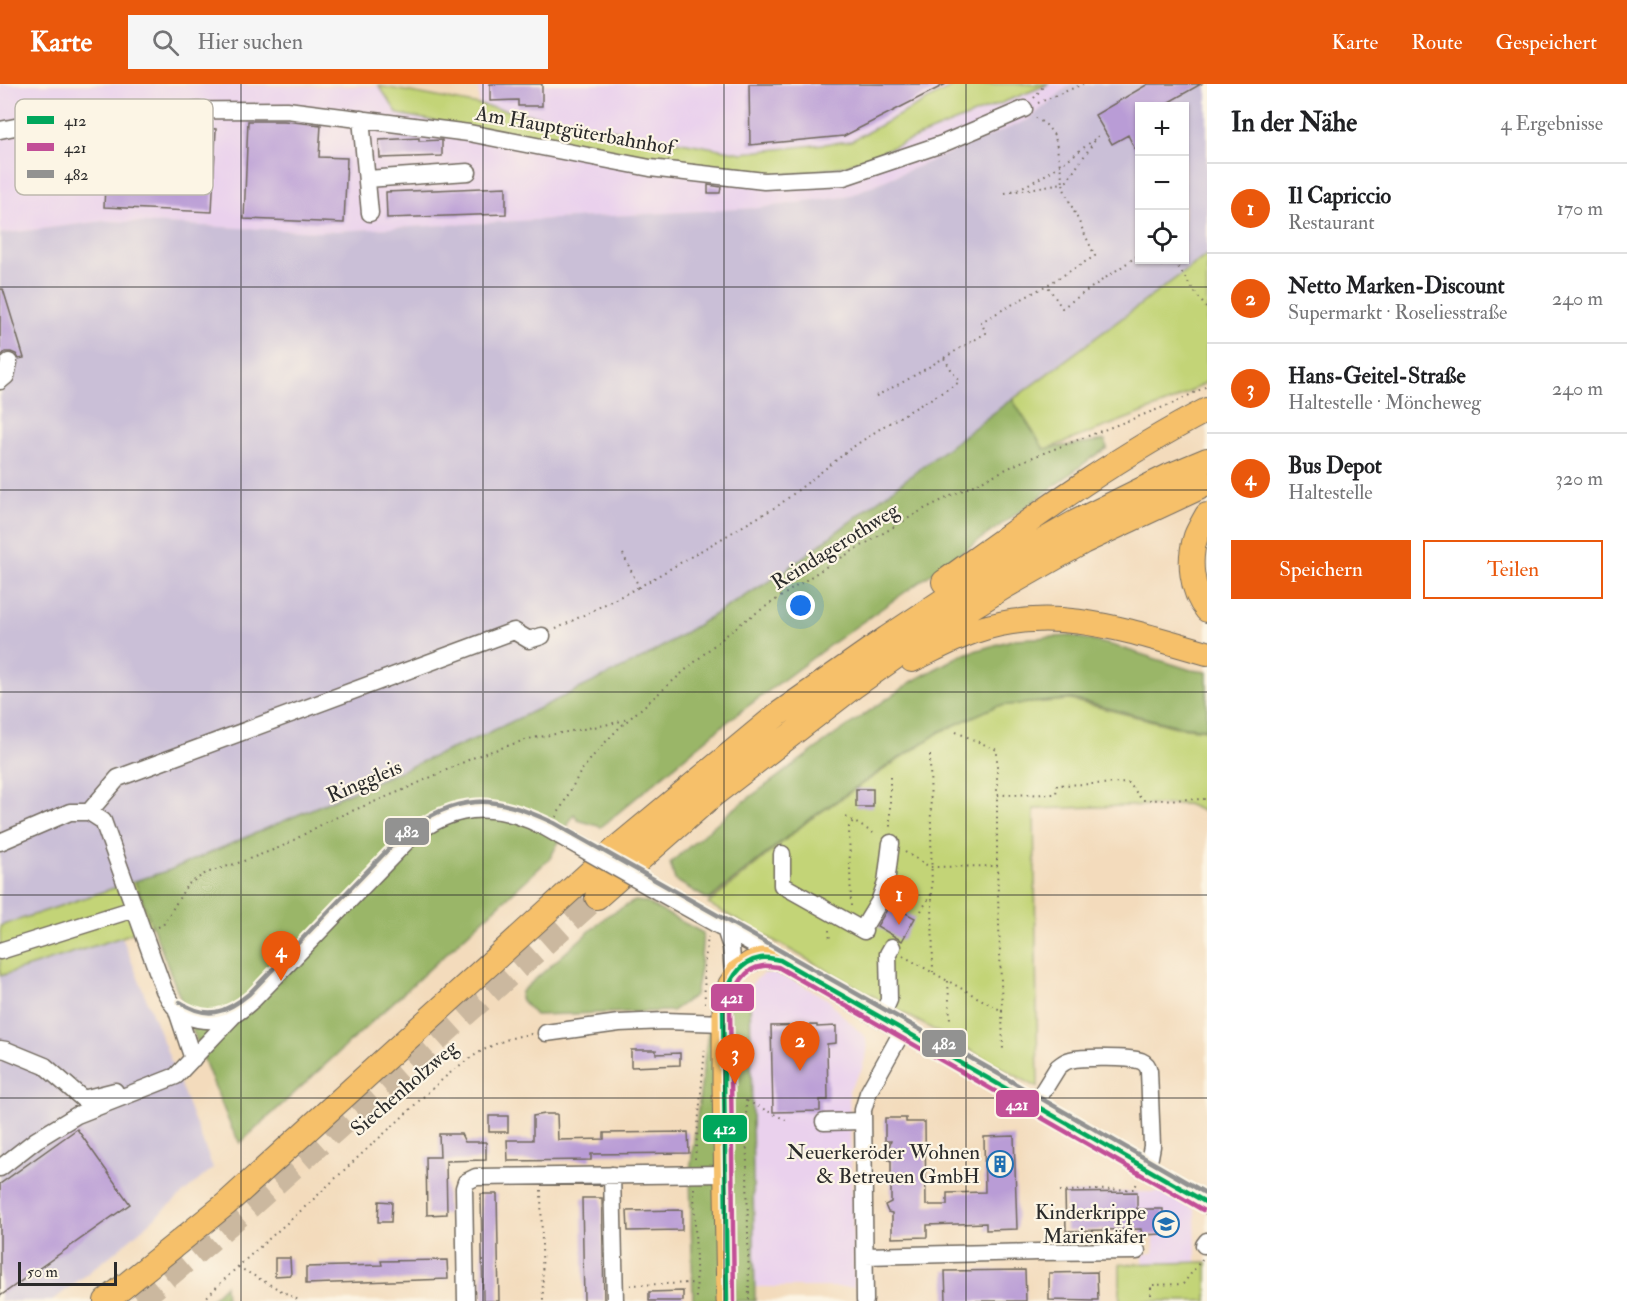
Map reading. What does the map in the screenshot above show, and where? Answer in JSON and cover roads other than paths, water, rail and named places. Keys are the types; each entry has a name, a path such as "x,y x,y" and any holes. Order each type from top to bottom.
{"highway":[{"path":"777,716 791,696 808,679 1055,502 1128,455 1207,410"},
{"path":"106,1301 226,1204 619,846 777,716 886,638 971,582 1076,522 1171,475 1207,460"},
{"path":"597,897 713,795 853,687 928,634 1083,542 1207,484"},
{"path":"1207,515 1196,537 1191,559 1194,584 1207,610"},
{"path":"853,687 976,631 1027,620 1059,619 1097,623 1207,653"}],"main road":[{"path":"727,1301 725,1174 714,1023 733,975 744,964 762,958 780,960 1207,1203"}],"street":[{"name":"Am Hauptgüterbahnhof","path":"213,110 287,110 360,119 469,133 650,168 764,181 844,177 942,144 1024,109"},
{"path":"360,119 370,213"},
{"name":"Am Hauptgüterbahnhof","path":"0,130 15,127"},
{"path":"367,179 468,172"},
{"path":"0,381 6,376 9,362"},
{"path":"89,812 118,778 514,631 529,640 542,636"},
{"path":"0,1168 36,1140 77,1115 176,1076 234,1014 254,999 407,841 431,823 458,812 485,809 518,815 555,833 780,960"},
{"path":"0,842 70,812 89,812 103,821 164,990 176,1008 193,1059"},
{"path":"782,854 782,885 859,928 879,902 886,883 891,843"},
{"path":"0,951 134,909"},
{"path":"725,929 731,947 733,975"},
{"path":"881,1018 889,1000 888,954 891,948"},
{"path":"176,1008 195,1019 208,1020 234,1014"},
{"path":"546,1033 619,1023 665,1021 714,1023"},
{"path":"865,1301 862,1121 868,1093 903,1030"},
{"path":"0,1049 45,1066 83,1099 112,1091 151,1086"},
{"path":"1035,1104 1063,1063 1078,1059 1143,1062 1149,1071 1152,1146 1146,1168"},
{"path":"824,1122 862,1121"},
{"path":"466,1301 464,1188 466,1182 476,1177 725,1174"},
{"path":"612,1176 615,1293"},
{"path":"865,1256 1137,1251"}],"tunnel":[{"path":"139,1301 240,1215 597,897"}],"place":[{"name":"Il Capriccio","path":"899,925"},
{"name":"Bus Depot","path":"281,981"},
{"name":"Netto Marken-Discount","path":"800,1071"},
{"name":"Hans-Geitel-Straße","path":"735,1084"},
{"name":"Neuerkeröder Wohnen & Betreuen GmbH","path":"1000,1164"},
{"name":"Kinderkrippe Marienkäfer","path":"1166,1224"}]}
